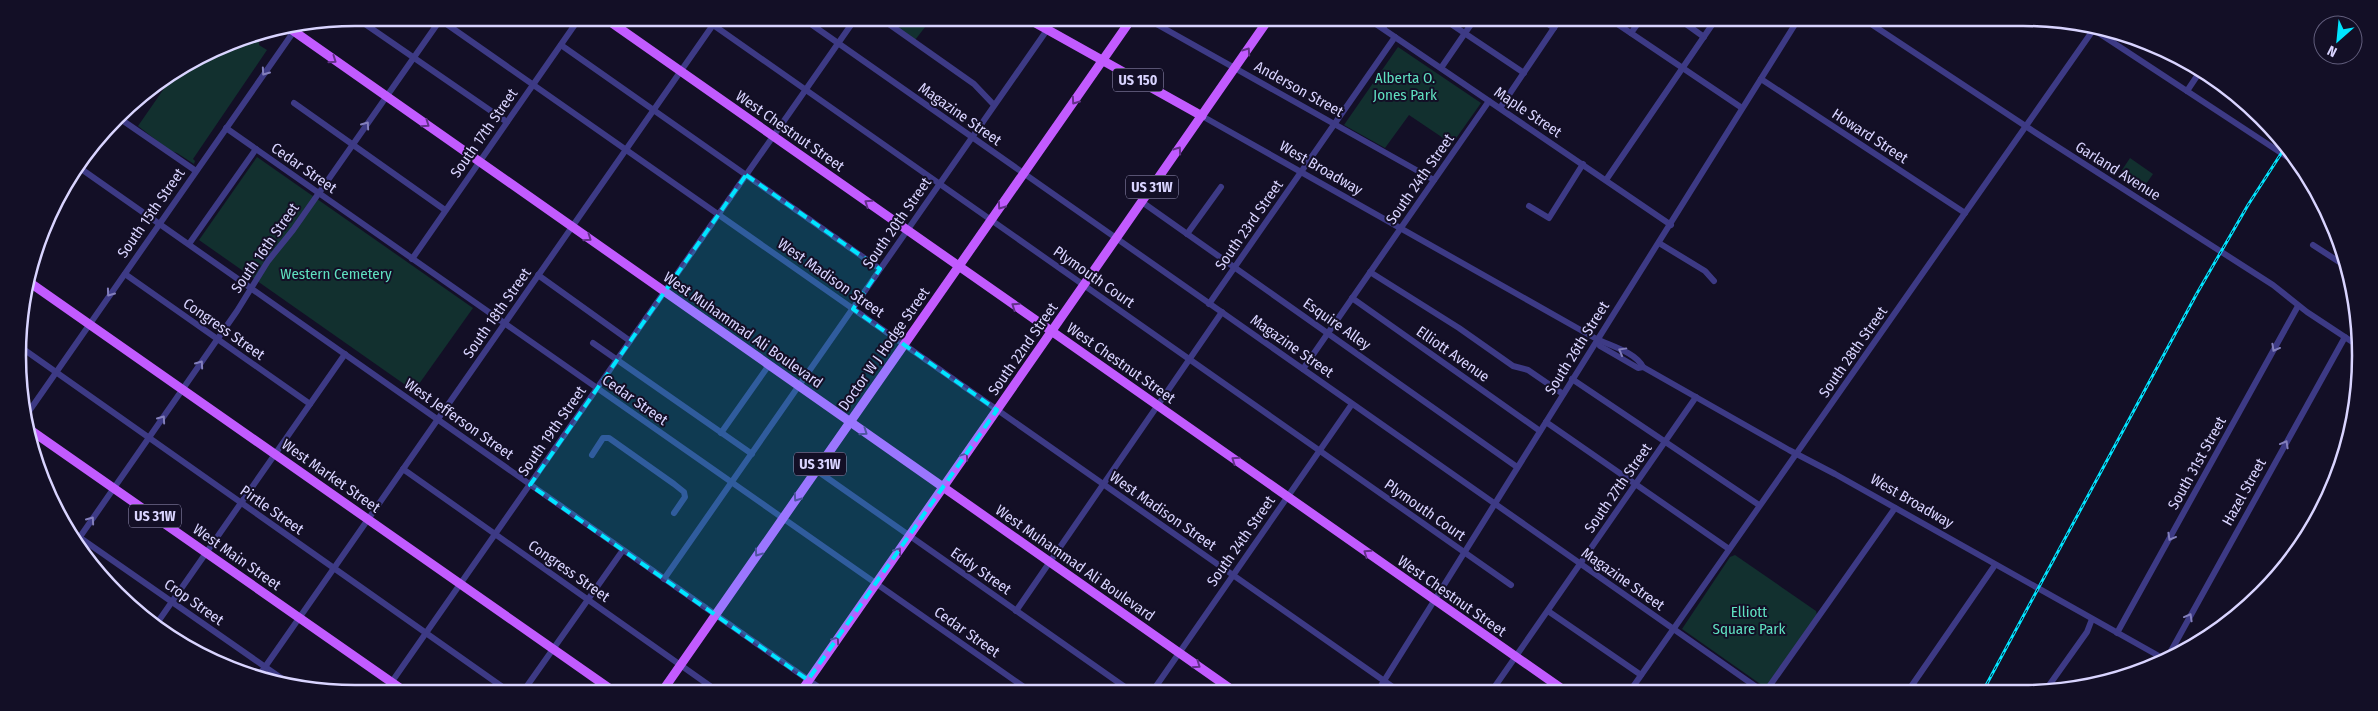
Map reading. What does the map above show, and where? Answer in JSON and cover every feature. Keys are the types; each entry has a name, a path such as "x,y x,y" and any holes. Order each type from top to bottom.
{"main road":[{"name":"West Chestnut Street","path":"616,26 1555,685"},
{"name":"West Broadway","path":"1040,26 1202,116"},
{"name":"Doctor W J Hodge Street","path":"666,685 1126,26"},
{"name":"South 22nd Street","path":"805,685 1085,286 1264,26"},
{"name":"West Muhammad Ali Boulevard","path":"294,33 1225,685"},
{"name":"West Market Street","path":"34,285 604,685"},
{"name":"West Main Street","path":"36,434 394,685"}],"street":[{"path":"368,26 507,122"},
{"name":"South 16th Street","path":"80,535 217,339 268,260 293,230 436,26"},
{"name":"West Madison Street","path":"449,26 1390,685"},
{"name":"South 17th Street","path":"412,259 574,26"},
{"name":"South 18th Street","path":"262,671 654,110 710,26"},
{"name":"Plymouth Court","path":"716,26 1511,585"},
{"name":"Magazine Street","path":"814,26 1753,685"},
{"name":"South 19th Street","path":"391,683 850,26"},
{"path":"892,26 974,84 994,105"},
{"name":"Anderson Street","path":"1160,26 1434,180"},
{"name":"Maple Street","path":"1380,26 1671,225"},
{"path":"1454,26 1524,74"},
{"path":"1441,68 1470,26"},
{"path":"1500,108 1554,28 1551,26"},
{"path":"1620,26 1742,108"},
{"path":"1631,33 1636,26"},
{"path":"1689,26 1704,37"},
{"path":"1606,180 1711,26"},
{"name":"South 26th Street","path":"1381,685 1794,26"},
{"name":"Garland Avenue","path":"1874,26 2273,285 2298,306 2351,341"},
{"name":"South 20th Street","path":"664,579 1047,30"},
{"name":"South 15th Street","path":"31,408 292,33"},
{"name":"South 28th Street","path":"1634,685 2090,34"},
{"name":"South 23rd Street","path":"1209,304 1395,37"},
{"path":"2107,37 2284,155"},
{"path":"561,45 880,269"},
{"path":"2187,91 2197,77"},
{"name":"Howard Street","path":"1761,79 1965,213"},
{"name":"South 24th Street","path":"1303,369 1489,101"},
{"path":"294,103 446,210"},
{"name":"West Broadway","path":"1202,116 1597,340 1600,346 1638,368 1643,367 2158,656"},
{"path":"124,122 196,171"},
{"name":"Cedar Street","path":"226,128 1021,685"},
{"path":"189,244 256,149"},
{"path":"1528,206 1549,218 1583,164"},
{"name":"West Jefferson Street","path":"84,171 815,685"},
{"path":"1187,234 1221,187"},
{"name":"Esquire Alley","path":"1142,202 1517,467"},
{"path":"1659,243 1705,271 1714,281"},
{"path":"2313,245 2338,262"},
{"path":"1370,272 1459,328 1513,366 1528,370 1563,394"},
{"name":"Congress Street","path":"124,274 310,404"},
{"path":"538,275 630,341"},
{"name":"Elliott Avenue","path":"1352,298 1540,431"},
{"name":"South 31st Street","path":"2117,633 2298,306"},
{"path":"1016,611 1102,483 1222,312"},
{"name":"Hazel Street","path":"2172,649 2345,337"},
{"path":"593,342 752,454"},
{"name":"Pirtle Street","path":"26,351 500,685"},
{"path":"159,620 345,354"},
{"path":"722,433 769,365"},
{"path":"1572,379 1760,505"},
{"name":"South 27th Street","path":"1496,685 1696,398"},
{"name":"South 24th Street","path":"1157,685 1352,404"},
{"path":"1546,422 1729,549"},
{"path":"592,455 603,438 609,438 666,478 684,492 685,497 674,513"},
{"name":"Congress Street","path":"403,469 709,685"},
{"name":"Eddy Street","path":"816,470 1122,685"},
{"path":"1770,685 1894,508"},
{"name":"Crop Street","path":"82,538 277,675"},
{"path":"528,685 623,550"},
{"path":"1912,685 1996,565"},
{"path":"1548,610 1641,676"},
{"path":"2050,683 2087,632 2092,619"}],"highlighted area":[{"path":"746,175 880,269 853,309 997,410 808,680 530,485"}],"green space":[{"path":"895,26 926,26 915,40"},
{"path":"259,41 259,45 267,50 193,159 195,161 194,164 177,153 170,151 138,126 165,88 191,70 230,51"},
{"name":"Alberta O. Jones Park","path":"1398,47 1481,103 1452,144 1409,115 1385,148 1344,125"},
{"name":"Western Cemetery","path":"257,157 473,308 414,391 199,240"},
{"path":"2130,158 2153,174 2146,184 2122,170"},
{"name":"Elliott Square Park","path":"1735,555 1816,611 1817,615 1768,685 1762,685 1682,629 1730,557"}],"railway":[{"path":"1986,685 2196,295 2248,205 2282,152"}]}
